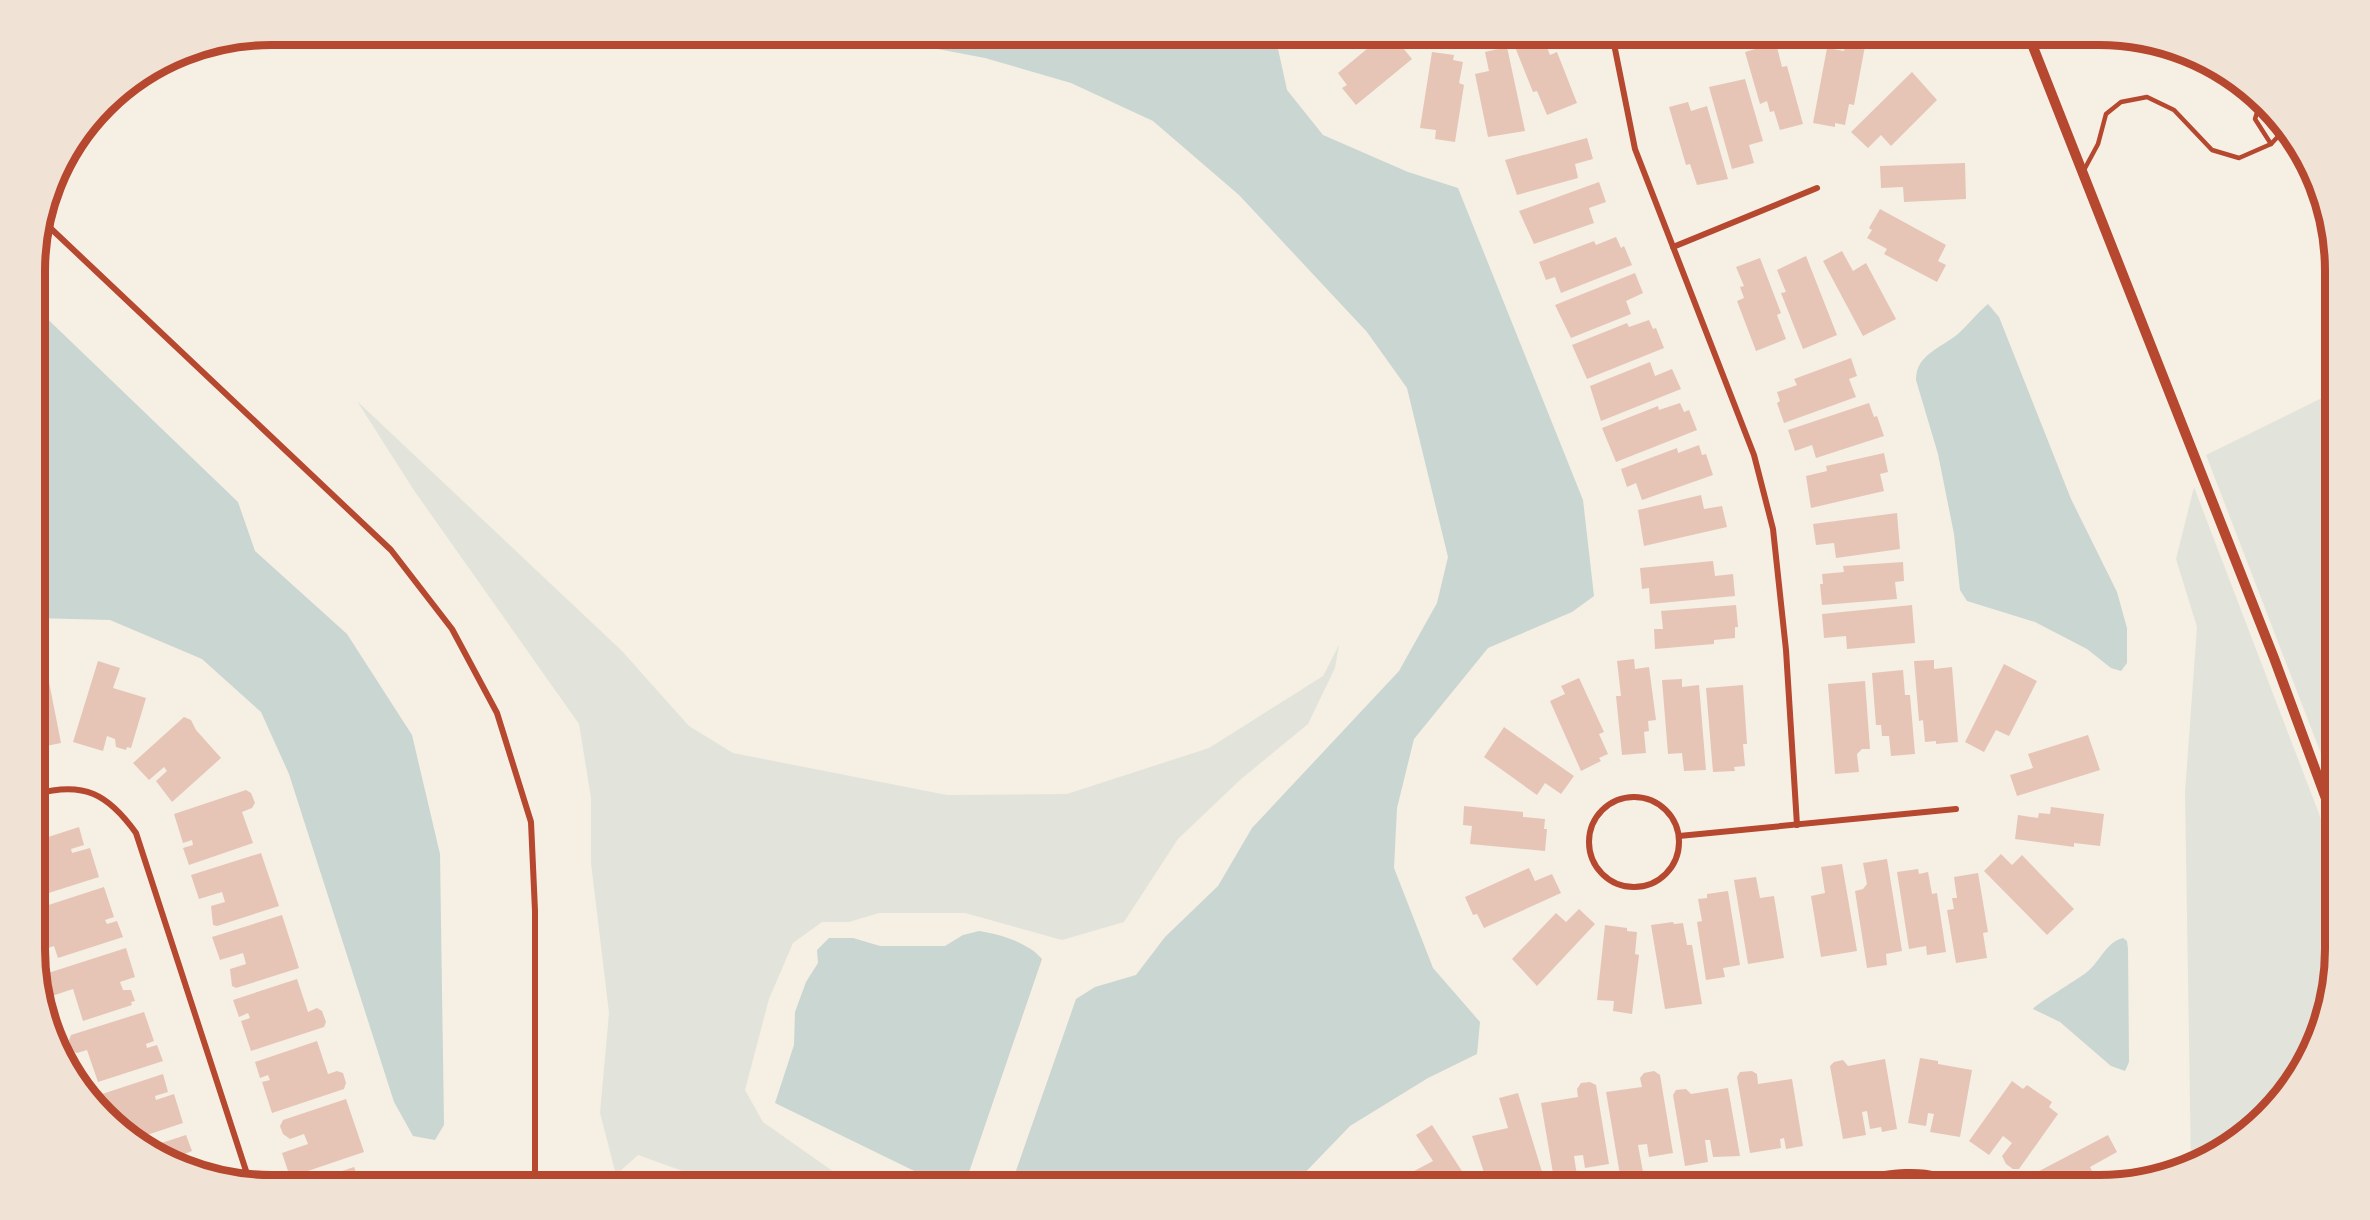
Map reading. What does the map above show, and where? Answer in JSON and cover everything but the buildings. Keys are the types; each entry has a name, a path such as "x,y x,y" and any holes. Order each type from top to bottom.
{"street":[{"path":"1614,45 1635,149 1754,455 1773,528 1786,650 1797,825"},
{"path":"2032,45 2274,658 2325,796"},
{"path":"1673,247 1817,188"},
{"path":"49,227 391,550 452,629 497,713 531,822 535,911 535,1175"},
{"path":"45,793 80,788 105,799 120,811 136,833 247,1174"},
{"path":"1632,797 1653,801 1665,810 1674,822 1679,836 1678,851 1673,865 1663,876 1650,884 1636,887 1614,882 1597,868 1590,855 1588,840 1599,813 1611,803 1632,797"},
{"path":"1679,836 1956,809"},
{"path":"1884,1175 1909,1171 1932,1175"}],"lane":[{"path":"2082,172 2098,144 2106,114 2121,102 2147,97 2174,110 2212,150 2239,158 2271,144 2279,135"},
{"path":"2257,110 2254,119 2271,144"}],"shaded area":[{"path":"917,45 1277,45 1287,90 1323,135 1408,172 1458,188 1583,500 1594,596 1572,612 1488,648 1414,739 1397,808 1394,868 1433,968 1480,1022 1477,1054 1428,1078 1350,1126 1303,1175 1014,1175 1076,999 1095,987 1136,975 1165,937 1218,886 1252,828 1399,671 1437,603 1448,557 1407,388 1367,332 1239,195 1153,121 1071,83 985,58"},
{"path":"1988,304 1999,317 2071,499 2117,592 2127,628 2127,663 2121,671 2111,668 2087,649 2035,622 1967,601 1960,590 1954,534 1938,454 1916,380 1920,363 1925,357 1953,338"},
{"path":"45,317 238,502 255,551 347,634 412,735 440,854 444,1125 435,1140 413,1136 394,1102 289,774 261,712 202,659 110,620 45,618"},
{"path":"2325,396 2325,764 2206,455"},
{"path":"357,401 622,651 689,726 733,753 947,795 1067,794 1209,748 1323,676 1339,645 1335,668 1308,724 1240,780 1178,839 1124,922 1062,940 965,913 879,913 849,922 822,922 793,943 769,999 745,1090 763,1122 834,1172 843,1175 693,1175 638,1155 616,1175 600,1113 609,1013 591,863 591,798 579,724 413,489"},
{"path":"2194,487 2325,829 2325,964 2321,993 2308,1035 2287,1075 2259,1109 2225,1137 2191,1155 2185,792 2197,627 2176,559"},
{"path":"979,931 996,934 1030,948 1042,959 968,1175 923,1175 775,1103 794,1045 795,1012 806,982 818,963 817,950 829,938 853,938 880,946 945,946 963,935"},
{"path":"2123,938 2127,941 2128,949 2129,1062 2125,1071 2111,1066 2060,1022 2033,1009 2087,972 2112,944"}]}
